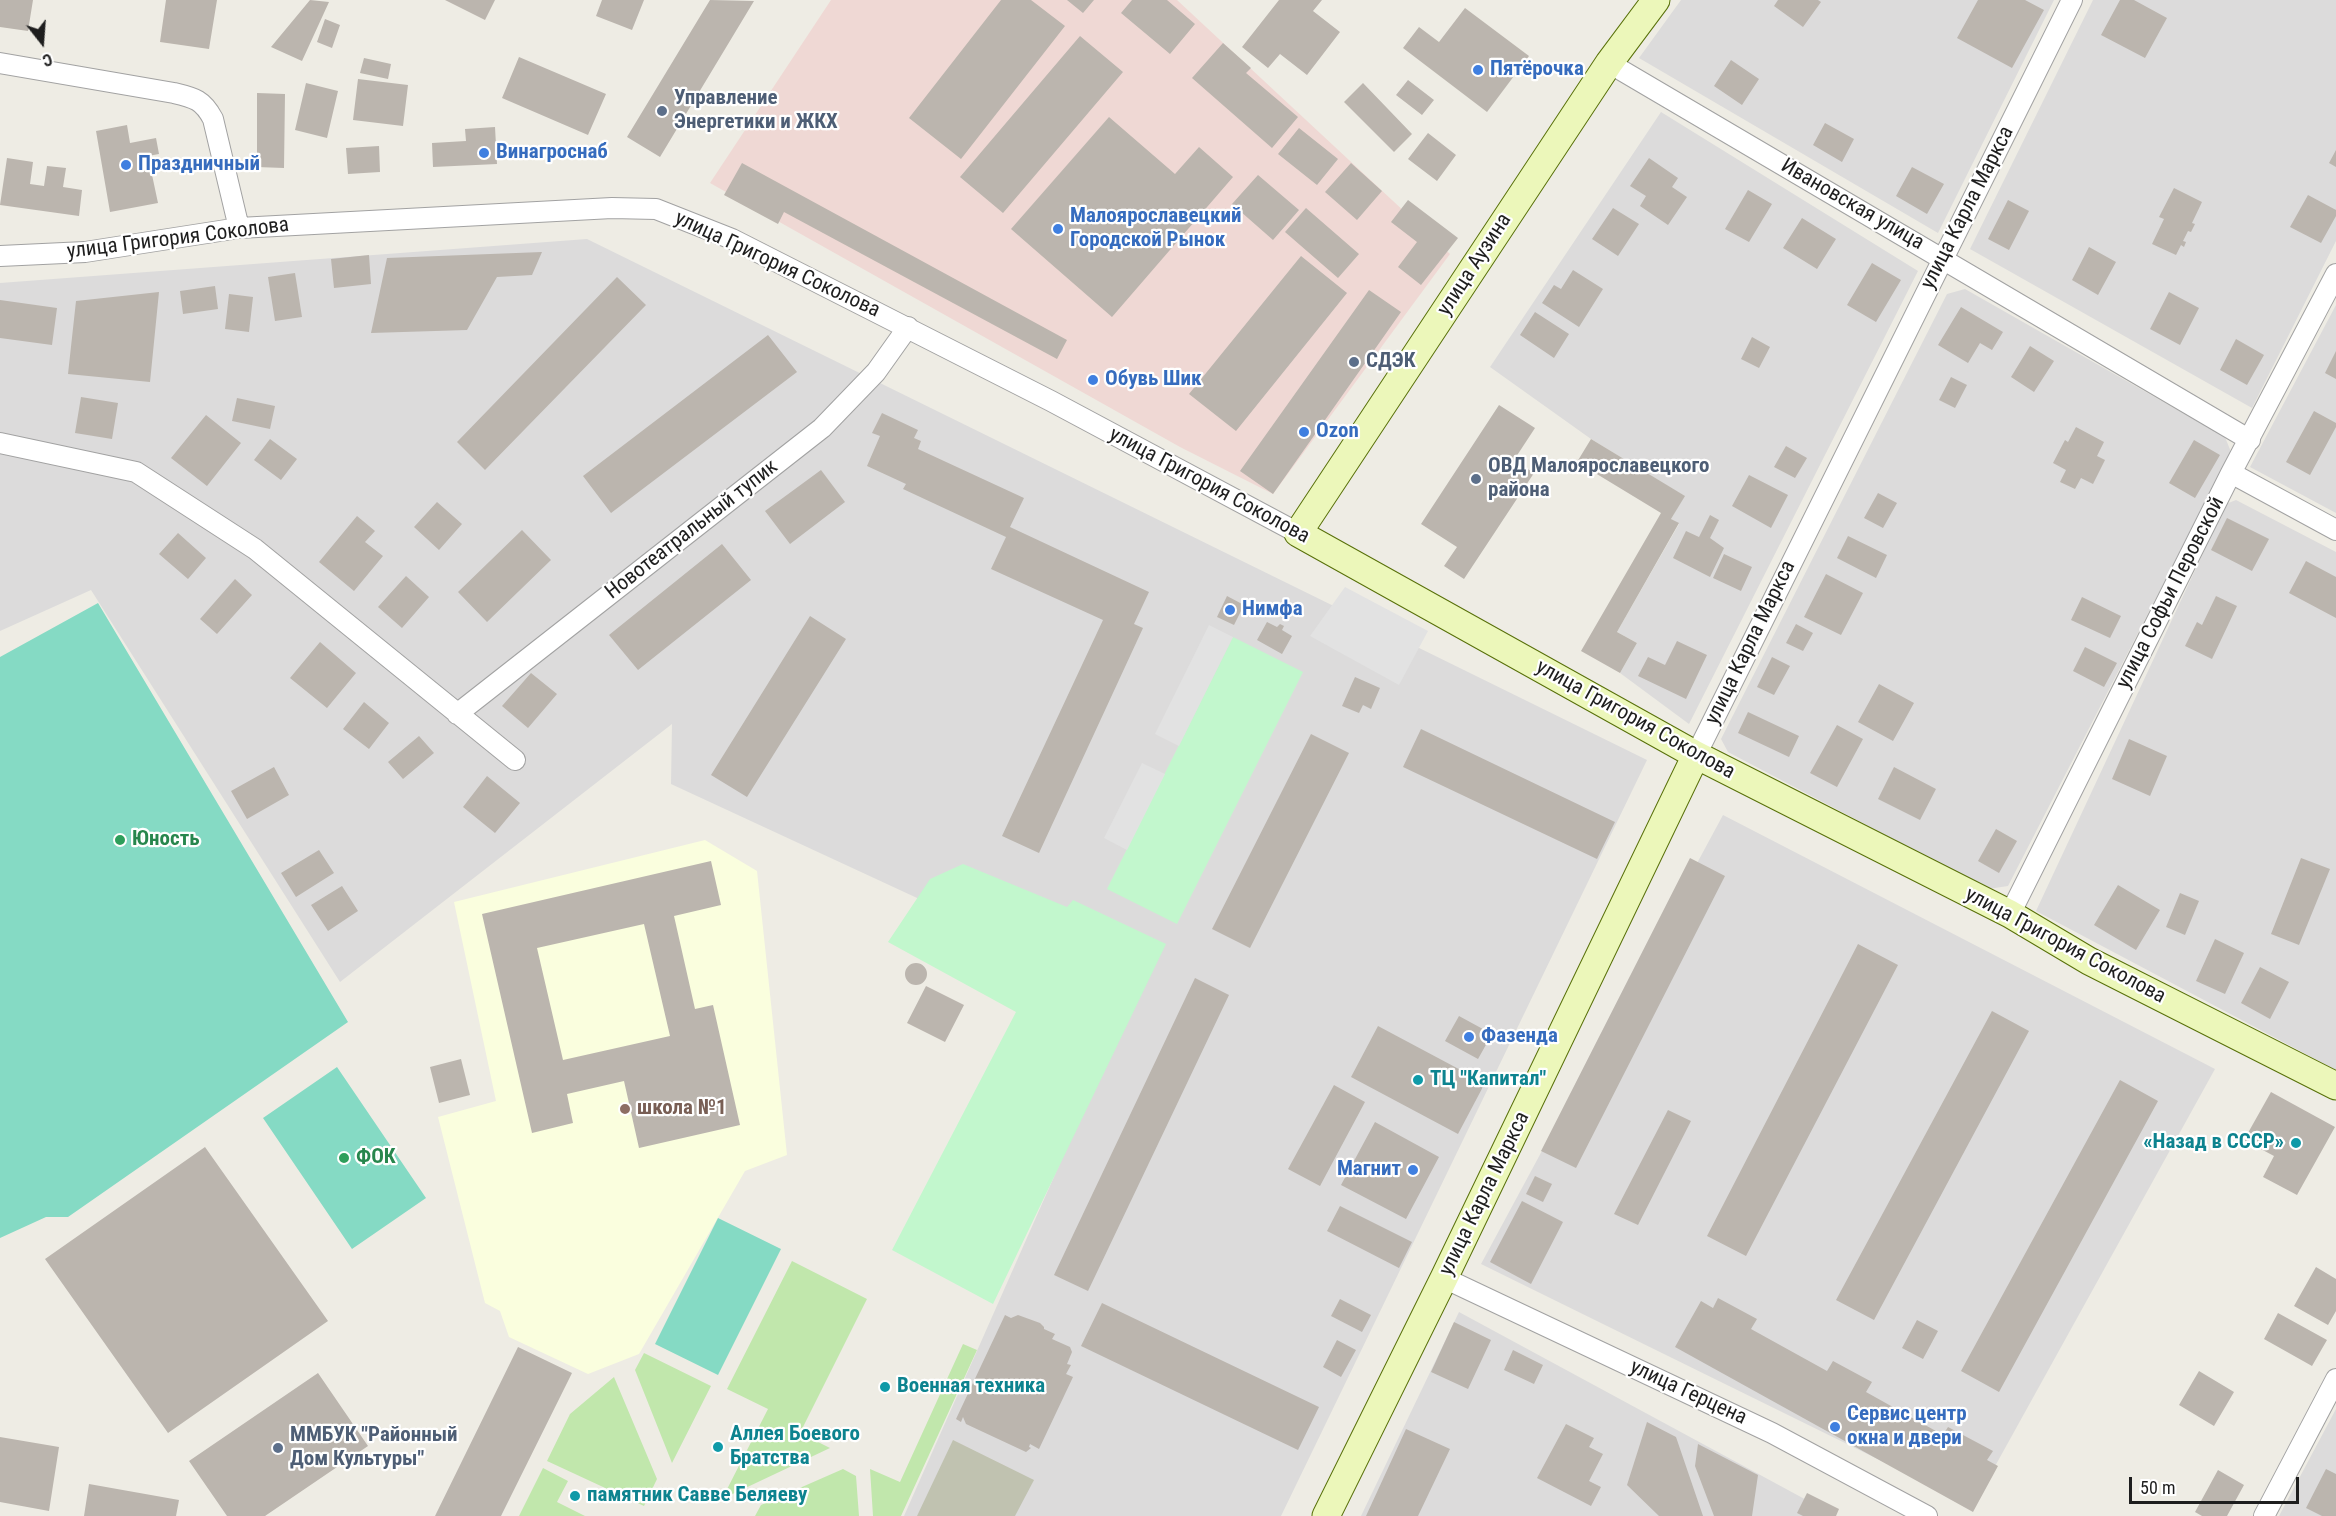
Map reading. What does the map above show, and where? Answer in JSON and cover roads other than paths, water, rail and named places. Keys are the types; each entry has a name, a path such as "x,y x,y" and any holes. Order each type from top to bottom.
{"main road":[{"name":"улица Аузина","path":"1298,533 1609,63 1656,0"},
{"name":"улица Григория Соколова","path":"1298,533 1696,755 2010,914 2089,961 2336,1086"},
{"name":"улица Карла Маркса","path":"1326,1516 1444,1278 1696,755"}],"street":[{"name":"улица Карла Маркса","path":"1696,755 2072,0"},
{"path":"0,63 174,93 192,97 206,105 213,119 239,228"},
{"name":"Ивановская улица","path":"1609,63 2250,440"},
{"name":"улица Григория Соколова","path":"0,256 85,252 239,228 612,208 656,209 732,239 908,327 1298,533"},
{"name":"улица Софьи Перовской","path":"2010,914 2231,473 2336,274"},
{"name":"Новотеатральный тупик","path":"458,714 822,428 876,372 908,327"},
{"path":"0,443 136,472 255,549 515,760"},
{"path":"2231,473 2336,530"},
{"name":"улица Герцена","path":"1444,1278 1772,1433 1927,1516"},
{"path":"2264,1516 2336,1379"}],"place":[{"name":"Пятёрочка","path":"1478,70"},
{"name":"Управление Энергетики и ЖКХ","path":"662,111"},
{"name":"Винагроснаб","path":"484,153"},
{"name":"Праздничный","path":"126,165"},
{"name":"Малоярославецкий Городской Рынок","path":"1058,229"},
{"name":"СДЭК","path":"1354,362"},
{"name":"Обувь Шик","path":"1093,380"},
{"name":"Ozon","path":"1304,432"},
{"name":"ОВД Малоярославецкого района","path":"1476,479"},
{"name":"Нимфа","path":"1230,610"},
{"name":"Юность","path":"120,840"},
{"name":"Фазенда","path":"1469,1037"},
{"name":"ТЦ \"Капитал\"","path":"1418,1080"},
{"name":"школа №1","path":"625,1109"},
{"name":"«Назад в СССР»","path":"2296,1143"},
{"name":"ФОК","path":"344,1158"},
{"name":"Магнит","path":"1413,1170"},
{"name":"Военная техника","path":"885,1387"},
{"name":"Сервис центр окна и двери","path":"1835,1427"},
{"name":"Аллея Боевого Братства","path":"718,1447"},
{"name":"ММБУК \"Районный Дом Культуры\"","path":"278,1448"},
{"name":"памятник Савве Беляеву","path":"575,1496"}]}
